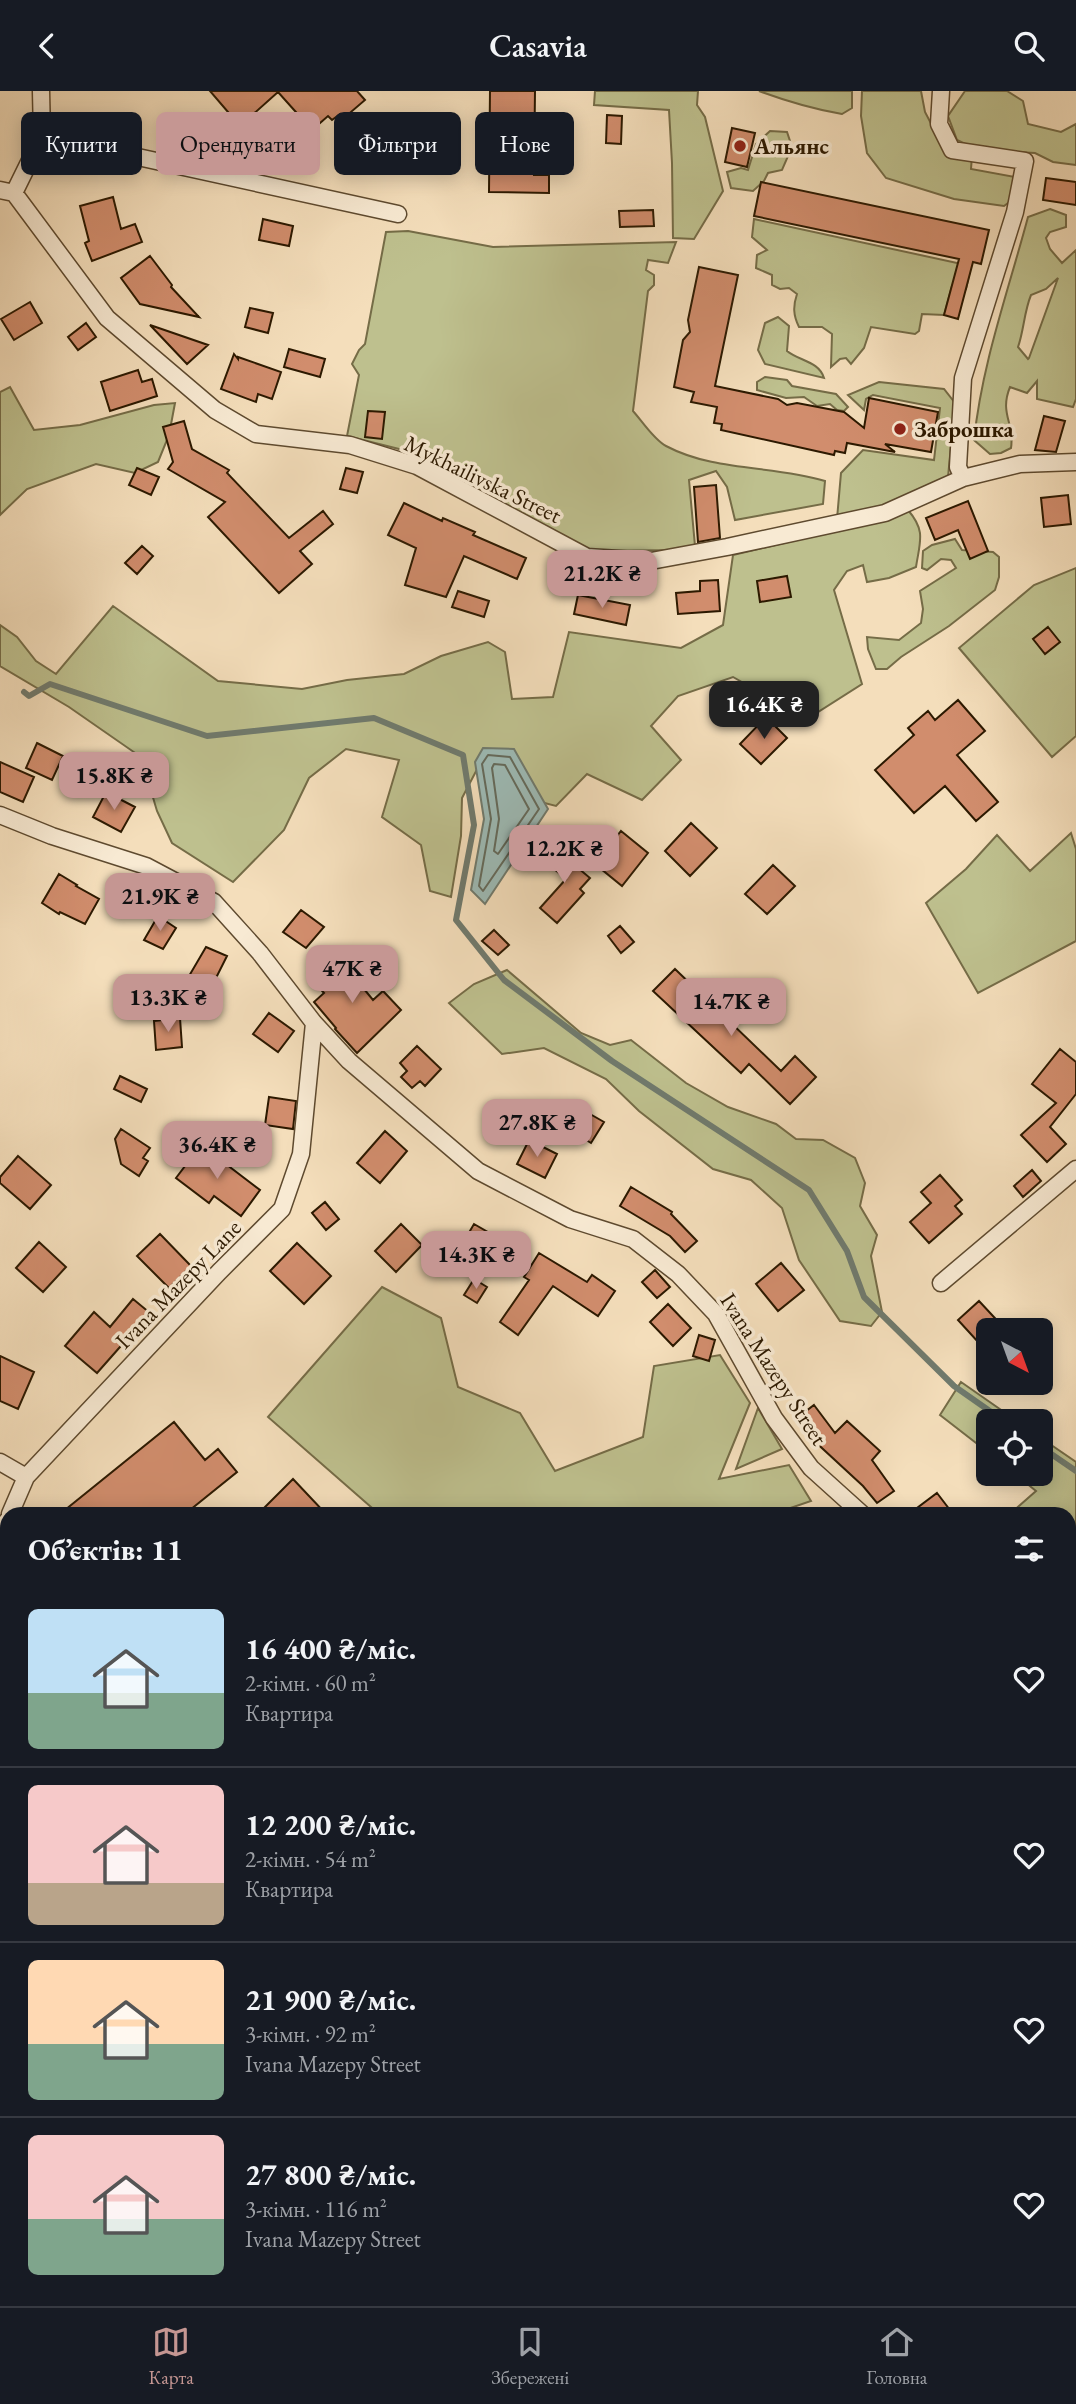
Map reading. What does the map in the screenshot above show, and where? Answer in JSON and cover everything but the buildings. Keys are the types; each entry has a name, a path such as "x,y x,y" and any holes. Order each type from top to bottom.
{"street":[{"path":"41,91 41,112"},
{"path":"941,91 939,124 953,150 1025,161 1015,212 963,378 958,467 963,478"},
{"path":"142,158 398,214"},
{"path":"7,191 21,169"},
{"name":"Mykhailivska Street","path":"7,191 107,318 215,410 256,434 350,445 417,466 587,557 651,561 816,529 885,513 963,478 1020,464 1076,462"},
{"name":"Ivana Mazepy Street","path":"0,815 52,837 146,866 214,902 349,1061 478,1171 570,1219 633,1239 678,1274 716,1314 775,1418 811,1468 854,1507"},
{"name":"Ivana Mazepy Lane","path":"13,1507 26,1477 282,1209 302,1154 314,1023"},
{"path":"941,1283 1076,1170"},
{"path":"0,1462 26,1477"}],"green space":[{"path":"595,91 698,91 697,105 705,117 723,191 694,239 673,238 669,110 594,105"},
{"path":"759,91 852,91 852,108 842,114"},
{"path":"862,91 921,91 925,112 939,139 972,156 971,169 1015,177 1012,200 1004,206 954,199 886,178 867,153 861,116"},
{"path":"965,91 1007,91 1023,101 1028,124 1061,132 1076,124 1076,165 1053,162 1035,153 978,150 957,140 948,116"},
{"path":"770,131 787,132 792,147 782,170 768,173 753,191 731,188 727,172 741,168 748,170 756,144"},
{"path":"1050,209 1066,215 1066,227 1050,232 1046,238 1050,249 1062,263 1076,250 1076,399 1073,407 1037,399 1037,381 1027,393 1010,387 1006,404 1011,448 990,454 974,440 978,411 989,355 1028,217","holes":["1058,278 1029,358 1018,347 1031,295 1046,289"]},
{"path":"754,219 971,266 966,289 952,286 944,315 922,314 919,331 915,334 871,327 864,348 851,364 846,358 840,359 831,367 832,334 822,327 799,327 794,311 797,294 789,288 780,289 772,285 772,275 756,268 757,255 767,250 752,237"},
{"path":"408,231 493,247 676,242 668,263 648,260 646,270 654,275 654,285 648,291 633,411 662,443 685,454 724,464 785,472 825,481 823,504 735,520 727,487 716,471 689,480 695,546 682,550 592,551 485,495 440,467 403,450 347,436 359,375 352,364 365,344 386,232"},
{"path":"778,317 789,326 787,351 818,368 824,378 765,364 758,350 765,323"},
{"path":"765,377 787,380 792,386 836,394 848,407 844,411 837,410 830,404 817,406 804,397 786,398 757,390 757,382"},
{"path":"879,382 944,389 955,403 948,477 880,511 837,519 841,473 863,450 934,460 940,408 873,395 866,399 864,410 848,395"},
{"path":"10,387 34,430 80,425 154,405 175,403 169,435 158,462 135,473 96,464 27,489 0,515 0,392"},
{"path":"908,510 919,530 916,567 889,578 867,582 863,565 847,571 834,590 862,684 807,719 733,677 678,696 651,726 681,760 642,800 587,774 556,806 529,799 484,756 462,798 461,836 451,897 430,891 421,845 382,817 399,760 346,749 309,778 284,830 233,882 172,843 157,811 141,757 69,707 0,666 0,625 17,637 36,661 56,674 113,606 218,681 302,689 347,680 404,674 441,656 488,642 505,652 512,699 553,697 569,632 681,648 723,625 733,555 868,523"},
{"path":"955,539 962,550 993,552 999,557 999,577 995,590 887,669 876,669 868,649 867,637 899,640 921,623 923,609 920,591 956,568 951,560 941,559 927,570 922,568 923,551 932,545"},
{"path":"1076,568 1076,736 1052,757 959,648 1034,585"},
{"path":"1071,833 1076,849 1076,941 978,993 926,903 966,869 997,835 1030,871"},
{"path":"507,970 581,1033 610,1045 631,1040 686,1083 728,1107 776,1124 796,1139 823,1140 855,1158 865,1183 860,1206 877,1235 871,1256 882,1312 871,1326 840,1321 799,1260 782,1208 751,1180 713,1169 639,1111 606,1079 544,1048 502,1054 449,1003 474,984"},
{"path":"382,1287 441,1318 458,1387 520,1413 555,1471 643,1437 654,1366 720,1355 750,1403 719,1479 789,1465 811,1501 793,1507 371,1507 268,1417"},
{"path":"961,1382 1000,1409 976,1409 976,1443 940,1415"},
{"path":"758,1408 782,1449 736,1469"},
{"path":"1053,1446 1076,1462 1076,1507 1018,1507 1036,1491 1030,1486 1053,1486"}],"water":[{"path":"483,748 514,749 548,809 485,904 471,890 484,819 475,762"}],"waterway":[{"path":"24,692 29,696 50,684 207,736 374,718 463,755 474,825 456,920 504,980 612,1061 809,1190 847,1251 864,1297 954,1386 987,1409"},
{"path":"1053,1455 1076,1471"}],"place":[{"name":"Альянс","path":"740,146"},
{"name":"Заброшка","path":"900,429"}]}
